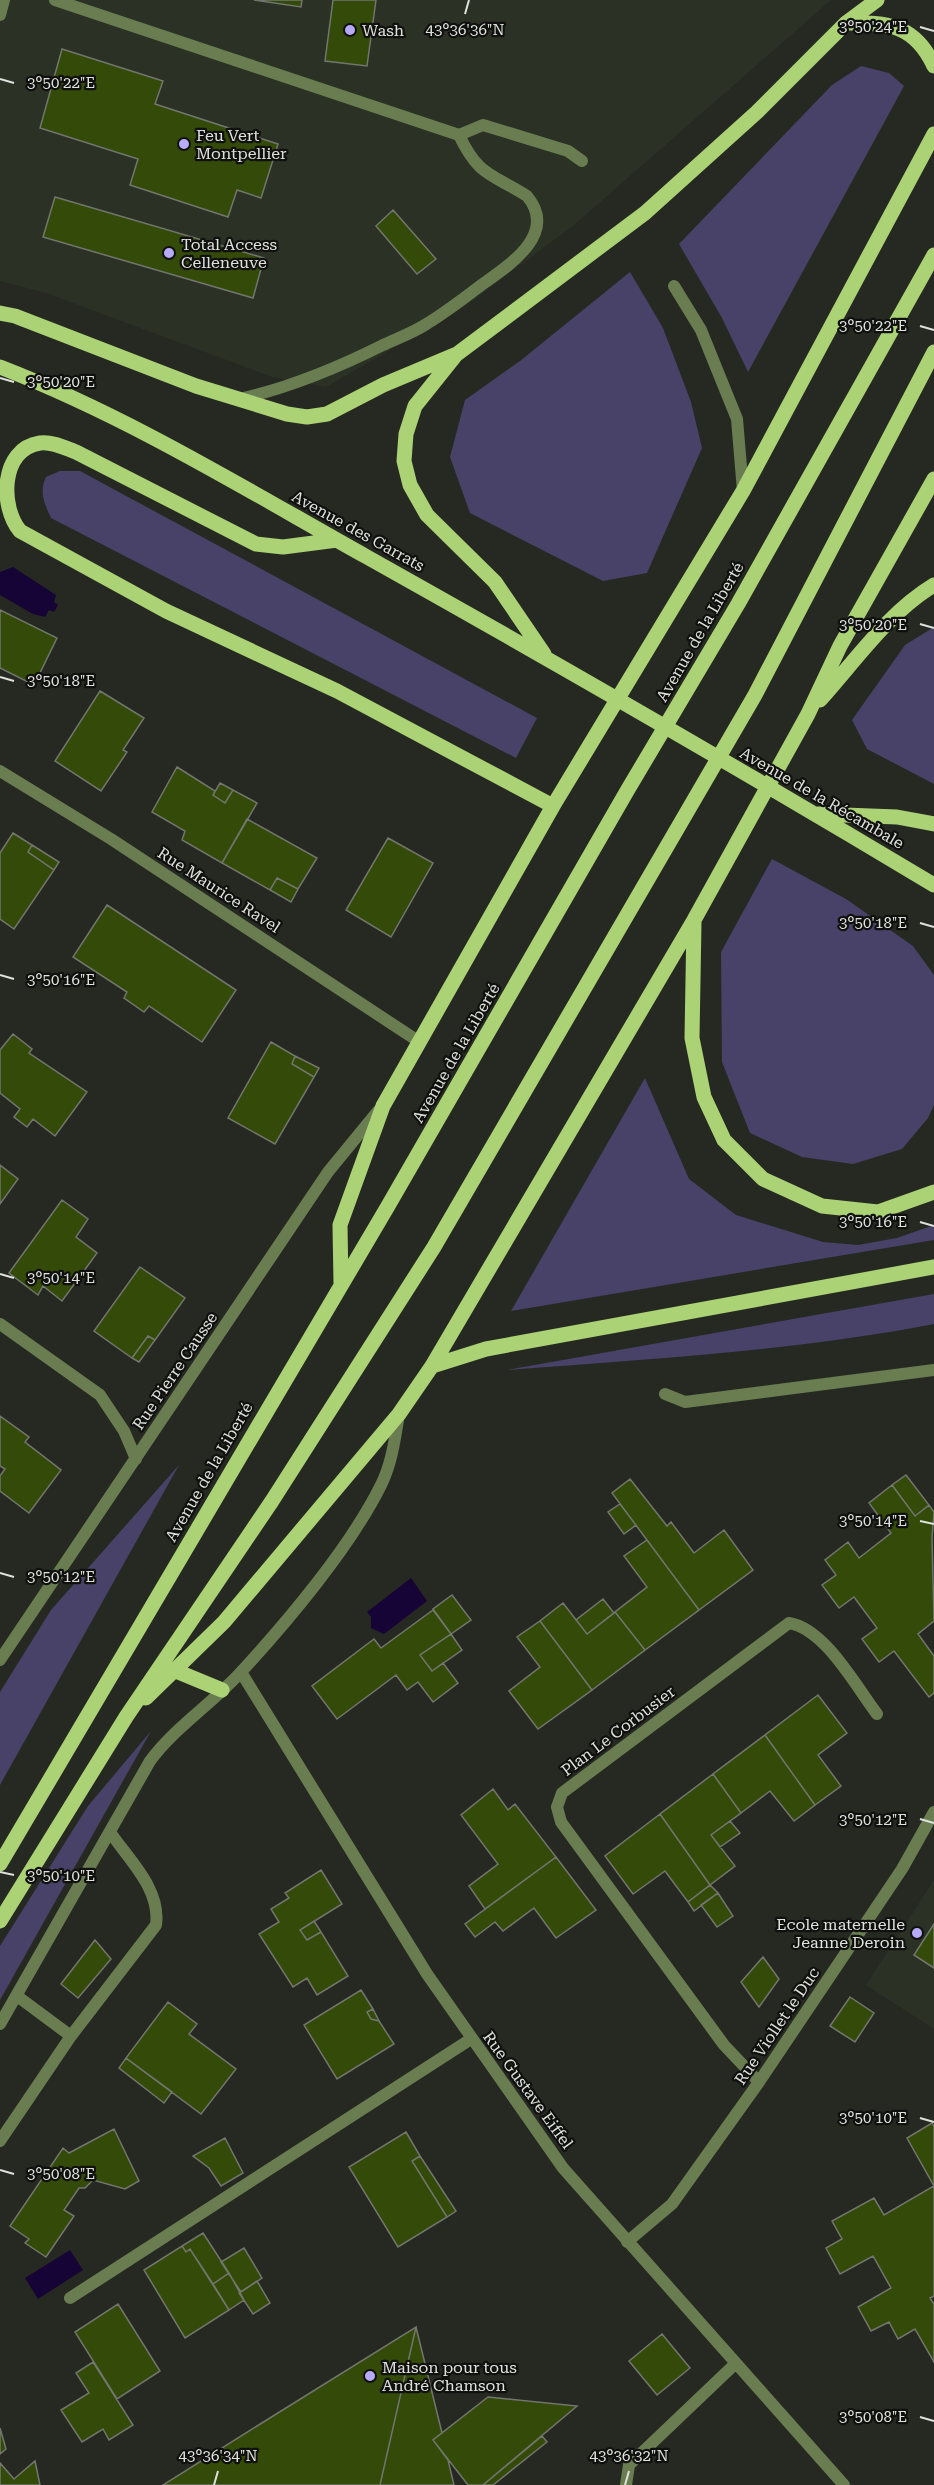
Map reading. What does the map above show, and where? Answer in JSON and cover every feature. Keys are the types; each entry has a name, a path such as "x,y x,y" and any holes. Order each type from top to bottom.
{"main road":[{"path":"0,313 15,316 196,386 287,414 318,416 457,354 645,213 757,112 846,23 877,0"},
{"path":"846,23 881,22 908,33 928,53 934,66"},
{"path":"341,1284 340,1225 382,1106 553,806 743,491 934,134"},
{"name":"Avenue de la Liberté","path":"0,1864 738,604 934,255"},
{"path":"0,1921 126,1717 272,1501 434,1246 755,695 934,351"},
{"path":"457,354 415,406 406,434 404,461 410,485 427,515 495,582 546,657"},
{"name":"Avenue des Garrats","path":"0,368 52,387 133,426 546,657 691,742"},
{"path":"337,540 283,547 255,544 76,452 54,444 40,443 14,455 1,484 1,500 5,514 20,531 166,611 337,691 553,806"},
{"path":"126,1717 224,1622 399,1414 432,1366 694,920 808,714 840,646 934,479"},
{"path":"0,526 20,531"},
{"path":"808,714 885,625 915,597 934,585"},
{"name":"Avenue de la Récambale","path":"691,742 934,885"},
{"path":"809,811 897,817 934,824"},
{"path":"694,920 692,1038 705,1097 724,1140 763,1179 822,1206 878,1212 934,1192"},
{"path":"432,1366 486,1349 934,1267"},
{"path":"176,1671 222,1690"}],"street":[{"path":"0,15 4,0"},
{"path":"55,0 459,135 483,125 568,151 582,161"},
{"path":"238,399 306,380 427,325 508,266 531,243 538,223 532,202 527,195 477,166 470,158 459,135"},
{"path":"674,286 701,330 737,419 743,491"},
{"name":"Rue Maurice Ravel","path":"0,771 111,839 418,1041"},
{"name":"Rue Pierre Causse","path":"0,1660 328,1172 382,1106"},
{"path":"0,1324 100,1395 124,1431 136,1459"},
{"path":"665,1394 685,1402 934,1370"},
{"path":"0,2024 163,1744 241,1672 333,1561 381,1485 390,1463 399,1414"},
{"name":"Plan Le Corbusier","path":"759,2082 724,2045 567,1832 561,1822 557,1807 562,1793 789,1623 800,1625 816,1635 877,1714"},
{"name":"Rue Gustave Eiffel","path":"241,1672 427,1974 563,2168 844,2485"},
{"name":"Rue Viollet le Duc","path":"627,2242 672,2204 759,2082 902,1869 934,1812"},
{"path":"0,2141 71,2036 156,1925 158,1911 154,1895 110,1832"},
{"path":"17,1996 71,2036"},
{"path":"70,2298 471,2039"},
{"path":"626,2485 629,2465 735,2364"}],"shaded area":[{"path":"0,0 831,0 574,225 463,308 326,387 272,377 46,293 0,281"},
{"path":"861,66 889,73 904,86 748,372 722,318 679,244 832,85"},
{"path":"630,272 663,328 691,402 702,448 647,573 603,581 470,513 450,457 465,400 520,361"},
{"path":"60,471 80,471 537,718 516,758 51,518 44,502 43,488 46,477"},
{"path":"13,567 56,595 54,602 58,605 54,612 49,610 45,617 33,614 0,595 0,572"},
{"path":"934,627 934,784 867,749 852,720 905,645"},
{"path":"772,859 846,899 913,946 934,975 934,1105 928,1118 902,1149 853,1164 802,1157 750,1133 722,1062 721,952"},
{"path":"645,1078 689,1179 736,1215 823,1242 858,1245 897,1238 934,1225 934,1240 511,1311"},
{"path":"934,1294 934,1324 775,1348 507,1370"},
{"path":"179,1465 0,1785 0,1692 51,1610"},
{"path":"411,1578 427,1601 384,1634 371,1628 371,1617 367,1612"},
{"path":"151,1731 0,2000 0,1946 88,1806"},
{"name":"Ecole maternelle Jeanne Deroin","path":"934,1880 934,2029 866,1985"},
{"path":"70,2250 83,2270 38,2299 25,2278"}],"building":[{"path":"254,0 302,0 301,7"},
{"name":"Wash","path":"333,0 376,0 367,66 325,61"},
{"path":"62,49 163,81 155,104 278,144 261,198 237,190 228,217 130,185 138,159 40,128"},
{"path":"55,197 264,258 253,298 43,237"},
{"path":"393,210 436,259 417,274 376,226"},
{"path":"0,610 57,638 34,685 0,668"},
{"path":"100,691 144,718 123,750 127,752 101,791 55,761"},
{"path":"177,767 215,791 213,795 225,803 233,790 257,803 222,863 182,840 185,831 152,812"},
{"path":"220,783 233,790 225,803 213,795"},
{"path":"247,819 317,858 298,889 277,878 270,890 222,863"},
{"path":"13,833 32,845 28,852 54,870 14,929 0,919 0,853"},
{"path":"388,838 433,863 391,937 346,910"},
{"path":"32,845 59,862 54,870 28,852"},
{"path":"277,878 298,889 291,902 270,890"},
{"path":"107,905 236,990 202,1042 149,1006 144,1012 124,998 127,992 73,957"},
{"path":"13,1034 32,1049 29,1053 87,1092 55,1136 33,1119 27,1127 14,1117 20,1109 0,1093 0,1050"},
{"path":"271,1042 295,1056 292,1064 314,1077 275,1144 228,1118"},
{"path":"295,1056 319,1068 314,1077 292,1064"},
{"path":"0,1165 18,1179 0,1204"},
{"path":"62,1200 88,1219 76,1237 97,1253 62,1301 43,1286 38,1295 9,1273"},
{"path":"140,1267 185,1298 155,1340 148,1336 132,1358 94,1331"},
{"path":"148,1336 155,1340 139,1362 132,1358"},
{"path":"0,1416 29,1437 25,1442 61,1470 29,1513 0,1491 0,1476 5,1469 0,1466"},
{"path":"906,1475 929,1505 915,1516 892,1485"},
{"path":"630,1479 667,1526 671,1522 694,1553 724,1530 753,1570 699,1610 612,1493"},
{"path":"892,1485 915,1516 929,1505 934,1512 932,1538 934,1621 918,1634 934,1656 934,1693 929,1697 894,1651 879,1662 862,1639 877,1628 854,1597 839,1608 822,1585 836,1575 825,1560 848,1542 859,1558 891,1533 869,1503"},
{"path":"620,1504 636,1525 624,1534 608,1512"},
{"path":"647,1540 699,1610 645,1650 615,1612 647,1587 624,1556"},
{"path":"452,1595 471,1620 451,1634 433,1609"},
{"path":"603,1599 614,1613 587,1634 576,1620"},
{"path":"563,1603 587,1634 615,1612 645,1650 592,1690 540,1621"},
{"path":"433,1610 451,1634 420,1655 432,1671 443,1663 458,1683 433,1702 418,1682 407,1690 396,1675 337,1719 312,1686 374,1639 381,1648"},
{"path":"540,1621 592,1690 538,1729 509,1691 540,1667 517,1637"},
{"path":"451,1634 462,1650 432,1671 420,1655"},
{"path":"818,1695 847,1733 818,1755 841,1786 815,1805 765,1735"},
{"path":"765,1735 815,1805 794,1821 770,1791 741,1813 713,1774"},
{"path":"713,1774 741,1813 711,1835 735,1866 710,1885 660,1814"},
{"path":"493,1789 508,1810 515,1804 556,1857 485,1909 469,1886 498,1864 461,1815"},
{"path":"660,1814 710,1885 688,1902 665,1871 633,1894 605,1856"},
{"path":"730,1821 740,1833 720,1847 711,1835"},
{"path":"556,1857 596,1910 556,1938 534,1908 503,1931 495,1922 475,1937 465,1924"},
{"path":"321,1870 342,1904 300,1930 307,1940 321,1932 348,1976 317,1995 307,1978 293,1987 259,1934 279,1922 271,1909 289,1898 285,1893"},
{"path":"710,1885 718,1893 694,1911 688,1902"},
{"path":"718,1893 733,1916 717,1927 701,1905"},
{"path":"314,1921 321,1932 307,1940 300,1930"},
{"path":"934,1924 934,1968 914,1955"},
{"path":"95,1940 111,1959 78,1998 61,1984"},
{"path":"763,1957 779,1979 759,2007 741,1982"},
{"path":"361,1990 373,2009 367,2012 371,2019 379,2021 394,2044 337,2079 304,2025"},
{"path":"850,1997 874,2013 855,2042 830,2026"},
{"path":"168,2002 197,2024 189,2034 236,2069 201,2114 126,2058"},
{"path":"373,2009 379,2021 371,2019 367,2012"},
{"path":"126,2058 172,2092 164,2103 119,2068"},
{"path":"932,2123 934,2126 934,2186 907,2138"},
{"path":"114,2129 139,2181 125,2189 93,2180 85,2188 79,2188 64,2210 74,2216 46,2257 25,2243 29,2239 10,2226 63,2148 69,2153"},
{"path":"406,2132 420,2156 412,2161 447,2217 398,2247 349,2167"},
{"path":"225,2138 243,2173 221,2186 209,2168 193,2156"},
{"path":"420,2156 456,2211 447,2217 412,2161"},
{"path":"934,2186 934,2296 930,2298 934,2304 934,2362 915,2329 898,2339 889,2322 871,2331 858,2307 891,2288 873,2256 840,2274 826,2248 842,2239 832,2221 874,2198 884,2215"},
{"path":"203,2233 229,2273 213,2284 190,2249 186,2252 182,2246"},
{"path":"182,2246 186,2252 190,2249 229,2310 185,2338 144,2270"},
{"path":"244,2248 262,2278 241,2292 221,2262"},
{"path":"229,2273 244,2300 229,2310 213,2284"},
{"path":"257,2281 270,2303 253,2314 239,2293"},
{"path":"118,2304 160,2371 117,2399 75,2332"},
{"path":"416,2327 442,2433 433,2440 448,2460 454,2485 380,2485"},
{"name":"Maison pour tous André Chamson","path":"416,2327 380,2485 163,2485 257,2426"},
{"path":"662,2334 690,2368 657,2395 629,2361"},
{"path":"93,2362 133,2425 109,2440 103,2429 82,2442 61,2410 89,2393 76,2373"},
{"path":"488,2397 577,2406 483,2485 468,2485 433,2440"},
{"path":"0,2428 6,2449 0,2454"},
{"path":"542,2436 547,2442 493,2485 483,2485"},
{"path":"35,2461 40,2485 0,2485 0,2463 14,2479"}],"place":[{"name":"Wash","path":"350,30"},
{"name":"Feu Vert Montpellier","path":"184,144"},
{"name":"Total Access Celleneuve","path":"169,253"},
{"name":"Ecole maternelle Jeanne Deroin","path":"917,1933"},
{"name":"Maison pour tous André Chamson","path":"370,2376"}]}
